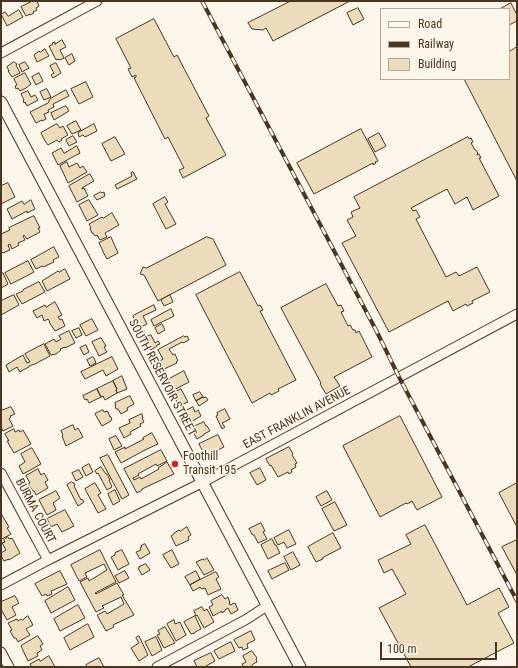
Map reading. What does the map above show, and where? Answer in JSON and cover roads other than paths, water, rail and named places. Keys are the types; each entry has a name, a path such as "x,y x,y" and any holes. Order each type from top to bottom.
{"main road":[{"name":"SOUTH RESERVOIR STREET","path":"1,102 300,667"}],"street":[{"path":"1,53 97,1"},
{"name":"EAST FRANKLIN AVENUE","path":"1,586 48,560 203,482 517,314"},
{"name":"BURMA COURT","path":"1,473 48,560"},
{"path":"156,667 246,619 268,605"},
{"path":"1,652 9,667"}],"railway":[{"path":"202,1 517,601"}],"place":[{"name":"Foothill Transit 195","path":"175,464"}]}
